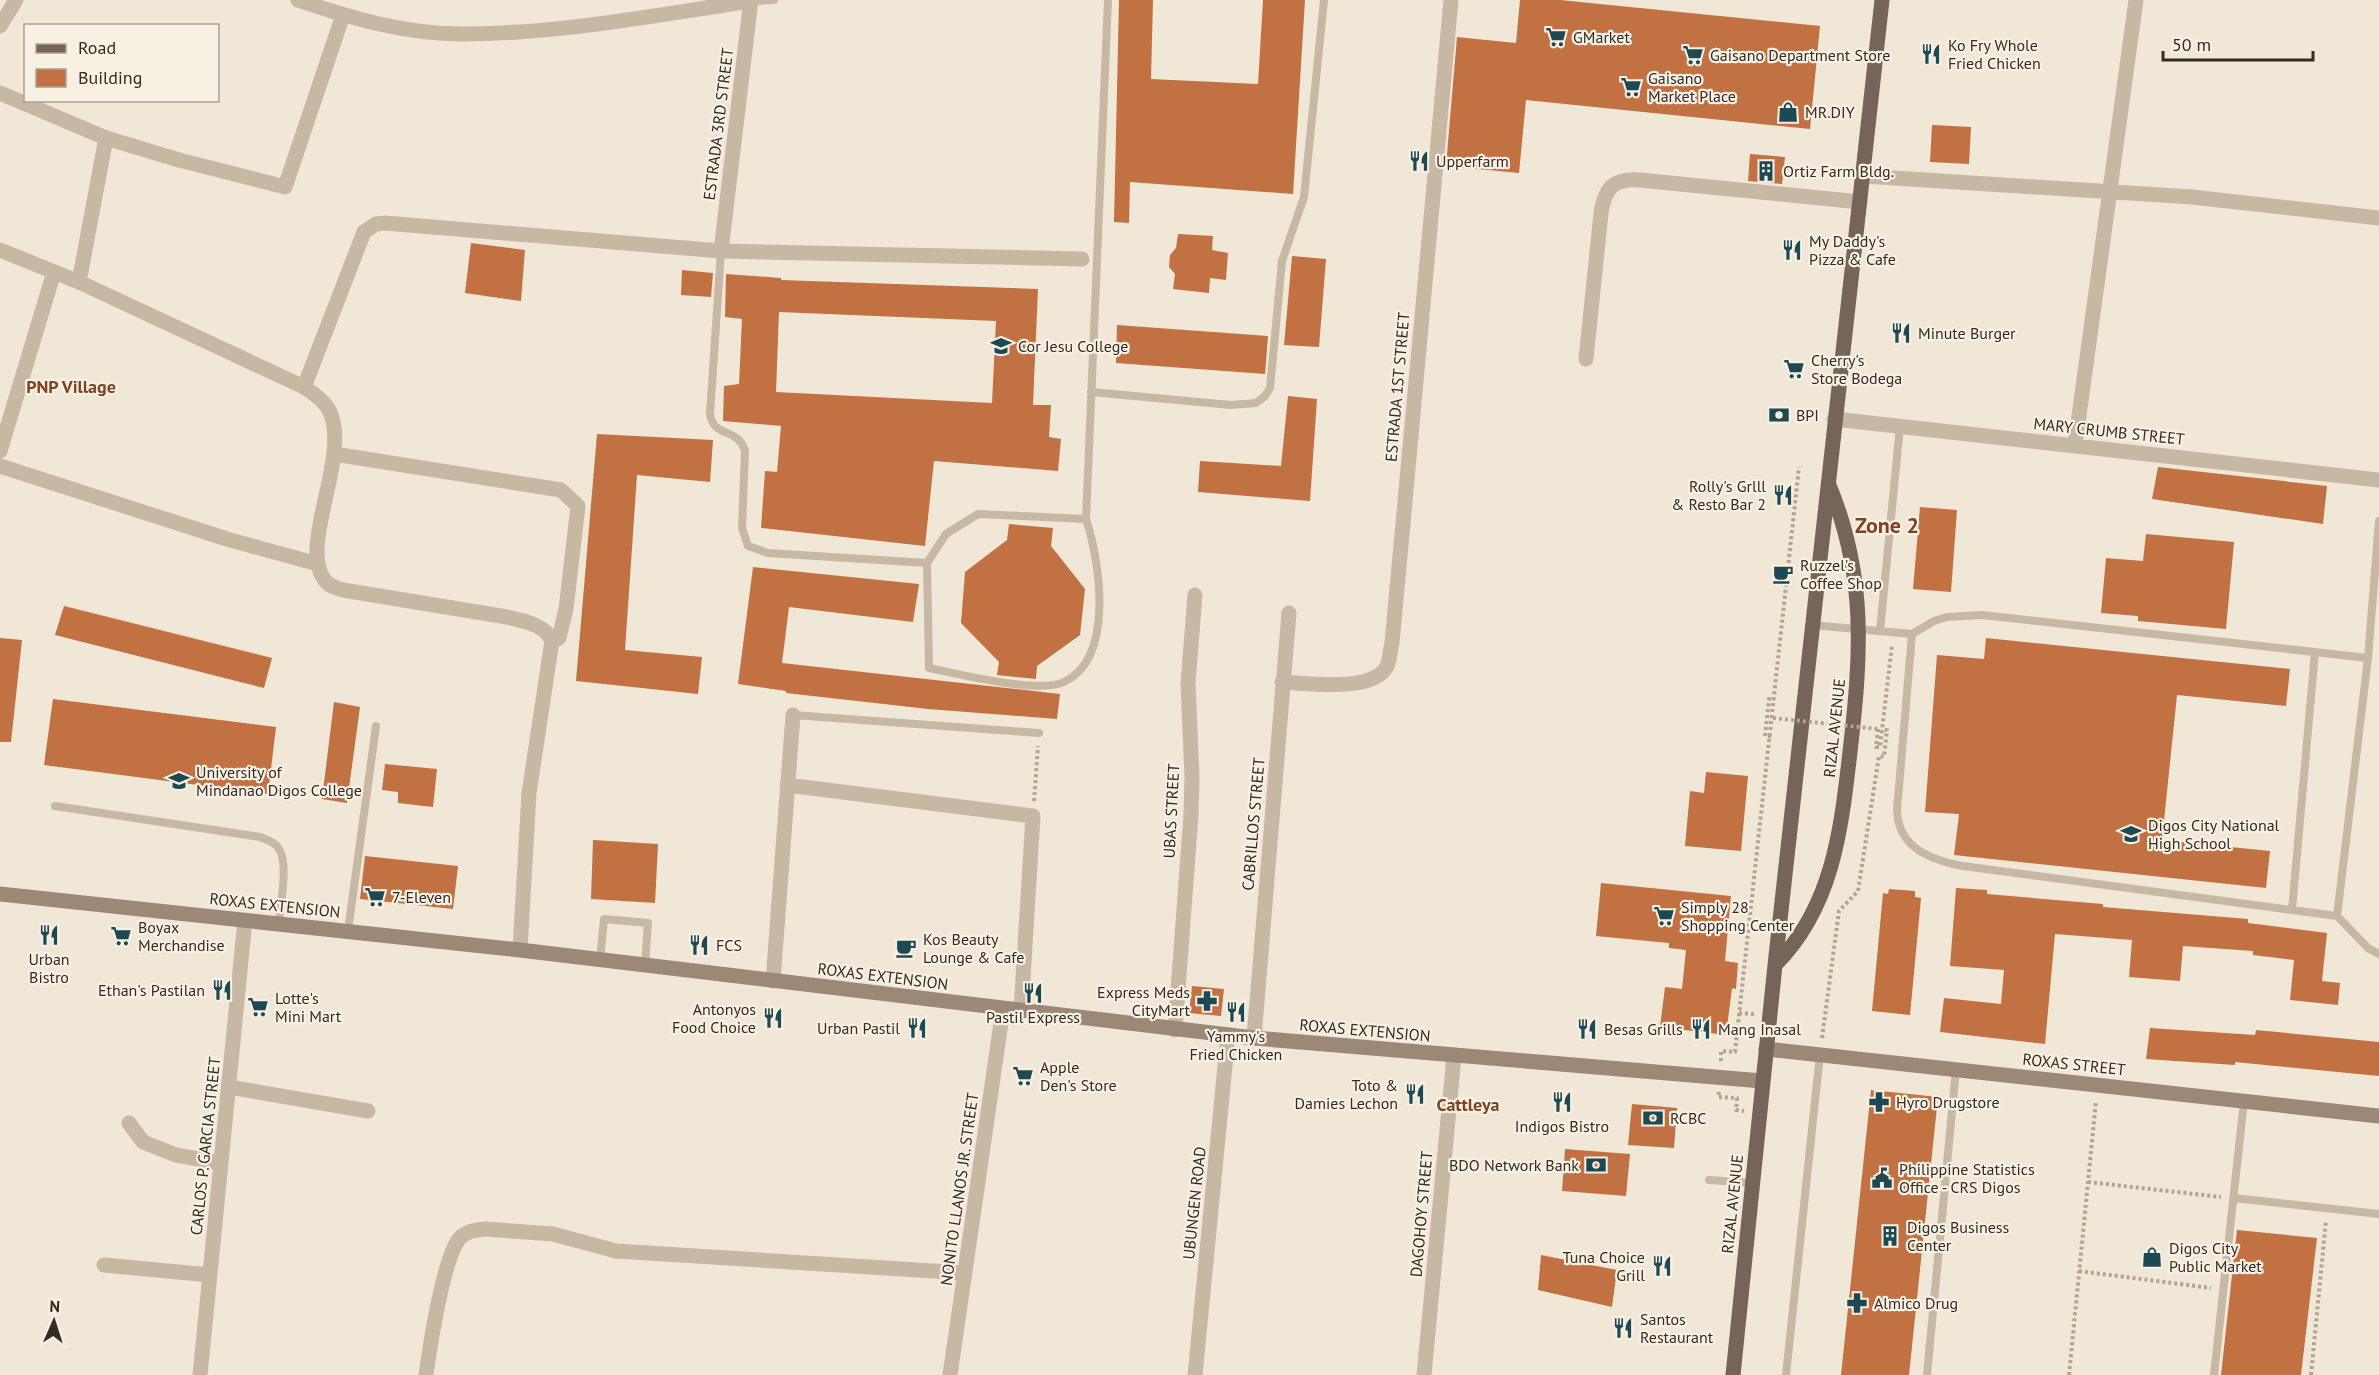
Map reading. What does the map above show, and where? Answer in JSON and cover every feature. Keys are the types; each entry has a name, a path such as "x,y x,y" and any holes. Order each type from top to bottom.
{"main road":[{"name":"RIZAL AVENUE","path":"1733,1375 1762,1082 1882,0"},
{"name":"RIZAL AVENUE","path":"1775,965 1792,948 1809,923 1833,865 1846,790 1859,674 1860,629 1857,584 1848,537 1828,482"},
{"name":"ROXAS EXTENSION","path":"0,894 520,950 1254,1038 1762,1082"},
{"name":"ROXAS STREET","path":"1766,1048 2379,1116"}],"street":[{"path":"0,26 16,0"},
{"path":"298,0 383,25 461,34 579,26 751,1"},
{"name":"ESTRADA 1ST STREET","path":"1282,682 1330,684 1359,682 1376,678 1387,666 1393,631 1450,0"},
{"path":"2075,445 2136,0"},
{"name":"ESTRADA 3RD STREET","path":"721,251 751,1"},
{"path":"0,93 106,138 285,187 344,15"},
{"path":"80,282 106,138"},
{"path":"1863,176 2110,191 2309,209 2379,218"},
{"path":"1586,359 1600,213 1605,193 1617,181 1640,180 1860,202"},
{"path":"304,387 364,232 376,224 396,223 721,251 1089,259"},
{"path":"0,250 80,282 304,387 321,399 330,412 335,430 334,454 320,532 318,564 323,579 332,586 518,619 544,630 552,641 530,782 520,950"},
{"path":"0,451 54,272"},
{"name":"MARY CRUMB STREET","path":"1834,419 2379,480"},
{"path":"334,454 561,490 578,506 566,609 559,638 552,641"},
{"path":"0,466 230,540 318,564"},
{"name":"UBAS STREET","path":"1175,1029 1191,815 1189,663 1195,595"},
{"name":"CABRILLOS STREET","path":"1254,1038 1289,613"},
{"path":"773,981 793,715"},
{"path":"787,784 1033,816 1021,1011"},
{"name":"CARLOS P. GARCIA STREET","path":"200,1375 245,921"},
{"name":"NONITO LLANOS JR. STREET","path":"950,1375 1004,1009"},
{"name":"UBUNGEN ROAD","path":"1195,1375 1228,1035"},
{"name":"DAGOHOY STREET","path":"1424,1375 1454,1056"},
{"path":"229,1087 368,1111"},
{"path":"129,1123 143,1142 176,1155 221,1163"},
{"path":"426,1375 430,1344 451,1259 460,1238 484,1229 552,1234 616,1251 965,1273"},
{"path":"104,1264 210,1275"}],"lane":[{"path":"751,1 774,0"},
{"path":"1086,519 978,514 946,534 927,563 928,668 995,682 1063,683 1084,668 1097,637 1099,576 1095,546 1086,519 1091,392 1089,259 1108,0"},
{"path":"1091,392 1231,405 1251,404 1265,396 1273,378 1282,261 1304,197 1324,0"},
{"path":"721,251 710,414 711,421 718,429 742,442 745,451 742,528 748,546 768,553 927,563"},
{"path":"1880,631 1900,426"},
{"path":"2337,916 2368,658 2377,572 2379,521"},
{"path":"1812,625 1912,634 1934,621 1947,617 1982,615 2368,658"},
{"path":"1912,634 1897,810 1899,826 1913,847 1927,856 1963,866 2337,916 2368,948 2379,954"},
{"path":"2292,910 2315,652"},
{"path":"793,715 1039,733"},
{"path":"348,931 376,726"},
{"path":"55,806 260,837 271,842 279,848 283,865 279,924"},
{"path":"600,960 604,919 648,923 645,965"},
{"path":"1786,1375 1820,1054"},
{"path":"1926,1375 1956,1069"},
{"path":"2214,1375 2244,1101"},
{"path":"1709,1180 1752,1183"},
{"path":"2234,1198 2379,1214"}],"path":[{"path":"1760,1112 1736,1110 1737,1098 1718,1097 1721,1051 1735,1052 1799,467"},
{"path":"1878,747 1893,632"},
{"path":"1771,736 1765,736 1769,699 1775,699"},
{"path":"1773,718 1887,730 1884,757 1880,756 1858,891 1839,910 1820,1054"},
{"path":"1033,816 1039,733"},
{"path":"2069,1375 2098,1085"},
{"path":"2088,1182 2234,1198"},
{"path":"2310,1375 2327,1208"},
{"path":"2079,1271 2224,1290"}],"building":[{"path":"1119,0 1153,0 1151,79 1258,84 1263,0 1305,0 1293,194 1130,182 1129,223 1114,222"},
{"name":"Gaisano Market Place","path":"1520,0 1560,0 1820,26 1810,129 1526,100 1519,173 1446,166 1457,37 1516,43"},
{"path":"1932,125 1971,127 1969,164 1930,162"},
{"name":"Ortiz Farm Bldg.","path":"1750,154 1785,157 1782,184 1748,181"},
{"path":"1178,234 1213,236 1212,250 1228,253 1226,280 1210,278 1209,293 1173,289 1175,274 1169,267 1170,255 1176,248"},
{"path":"471,243 525,250 521,301 465,293"},
{"path":"1292,256 1326,259 1319,347 1284,345"},
{"path":"682,270 713,273 711,297 681,295"},
{"path":"726,274 781,278 781,280 1038,289 1033,405 1051,405 1049,437 1061,439 1058,471 934,461 925,546 761,528 765,471 777,472 781,426 723,421 724,386 739,384 742,319 725,317","holes":["779,312 996,321 992,403 776,392"]},
{"path":"1117,325 1268,336 1265,374 1116,363"},
{"path":"1288,396 1317,399 1310,501 1198,492 1200,461 1281,466"},
{"path":"597,434 713,440 710,482 637,475 625,650 702,657 698,694 576,681"},
{"path":"2158,467 2327,486 2323,524 2152,499"},
{"path":"1920,507 1957,510 1951,592 1913,589"},
{"path":"1009,524 1053,528 1051,546 1085,589 1080,635 1037,666 1036,679 997,675 999,662 961,623 965,572 1007,540"},
{"path":"2146,534 2234,542 2226,629 2138,621 2138,616 2101,613 2106,558 2143,561"},
{"path":"753,567 919,584 913,622 789,607 782,663 1060,694 1057,719 928,709 786,693 786,691 738,684"},
{"path":"64,606 272,658 264,688 55,635"},
{"path":"0,638 22,640 11,742 0,742"},
{"path":"1986,638 2290,669 2286,706 2177,695 2162,840 2270,851 2266,888 1954,855 1959,814 1925,812 1937,655 1984,659"},
{"path":"53,699 276,727 268,794 44,765"},
{"path":"334,702 360,707 347,803 322,799"},
{"path":"385,764 437,769 433,807 398,803 398,792 382,790"},
{"path":"1706,772 1748,776 1741,851 1685,846 1690,791 1704,793"},
{"path":"593,840 658,844 655,903 591,899"},
{"path":"365,856 458,866 453,909 360,899"},
{"name":"Simply 28 Shopping Center","path":"1601,883 1731,896 1725,961 1738,963 1736,989 1732,988 1726,1035 1660,1027 1665,987 1682,989 1686,950 1669,948 1669,943 1596,936"},
{"path":"1956,888 1987,890 1987,894 2103,904 2103,907 2248,919 2248,923 2327,933 2322,981 2340,983 2338,1005 2290,1000 2294,960 2253,955 2253,951 2183,946 2180,981 2129,977 2132,940 2055,934 2045,1044 1940,1032 1944,998 2001,1004 2004,970 1950,966"},
{"path":"1889,889 1915,891 1915,897 1921,898 1910,1015 1872,1011 1883,893 1888,894"},
{"name":"Express Meds CityMart","path":"1192,986 1224,989 1221,1016 1189,1013"},
{"path":"2150,1028 2255,1035 2256,1030 2379,1042 2379,1076 2235,1062 2235,1065 2146,1059"},
{"name":"Digos Business Center","path":"1871,1090 1938,1097 1909,1375 1841,1375"},
{"name":"RCBC","path":"1632,1104 1677,1108 1674,1148 1628,1145"},
{"name":"BDO Network Bank","path":"1565,1149 1630,1154 1626,1196 1562,1191"},
{"path":"2237,1230 2317,1238 2301,1375 2221,1375"},
{"path":"1541,1255 1617,1270 1612,1307 1538,1290"}],"place":[{"name":"GMarket","path":"1556,37"},
{"name":"Ko Fry Whole Fried Chicken","path":"1931,54"},
{"name":"Gaisano Department Store","path":"1693,55"},
{"name":"Gaisano Market Place","path":"1631,87"},
{"name":"MR.DIY","path":"1788,112"},
{"name":"Upperfarm","path":"1419,161"},
{"name":"Ortiz Farm Bldg.","path":"1766,171"},
{"name":"My Daddy's Pizza & Cafe","path":"1792,250"},
{"name":"Minute Burger","path":"1901,333"},
{"name":"Cor Jesu College","path":"1001,346"},
{"name":"Cherry's Store Bodega","path":"1794,369"},
{"name":"BPI","path":"1779,415"},
{"name":"Rolly's Grlll & Resto Bar 2","path":"1783,495"},
{"name":"Ruzzel's Coffee Shop","path":"1783,574"},
{"name":"University of Mindanao Digos College","path":"179,781"},
{"name":"Digos City National High School","path":"2131,834"},
{"name":"7-Eleven","path":"375,897"},
{"name":"Simply 28 Shopping Center","path":"1664,916"},
{"name":"Urban Bistro","path":"49,935"},
{"name":"Boyax Merchandise","path":"121,936"},
{"name":"FCS","path":"699,945"},
{"name":"Kos Beauty Lounge & Cafe","path":"906,948"},
{"name":"Ethan's Pastilan","path":"222,990"},
{"name":"Pastil Express","path":"1033,993"},
{"name":"Express Meds CityMart","path":"1207,1001"},
{"name":"Lotte's Mini Mart","path":"258,1007"},
{"name":"Yammy's Fried Chicken","path":"1236,1012"},
{"name":"Antonyos Food Choice","path":"773,1018"},
{"name":"Urban Pastil","path":"917,1028"},
{"name":"Besas Grills","path":"1587,1029"},
{"name":"Mang Inasal","path":"1701,1029"},
{"name":"Apple Den's Store","path":"1023,1076"},
{"name":"Toto & Damies Lechon","path":"1415,1094"},
{"name":"Indigos Bistro","path":"1562,1102"},
{"name":"Hyro Drugstore","path":"1879,1102"},
{"name":"RCBC","path":"1653,1118"},
{"name":"BDO Network Bank","path":"1596,1165"},
{"name":"Philippine Statistics Office - CRS Digos","path":"1882,1178"},
{"name":"Digos Business Center","path":"1890,1236"},
{"name":"Digos City Public Market","path":"2152,1257"},
{"name":"Tuna Choice Grill","path":"1662,1266"},
{"name":"Almico Drug","path":"1857,1303"},
{"name":"Santos Restaurant","path":"1623,1328"}],"district":[{"name":"PNP Village","path":"71,386"},
{"name":"Zone 2","path":"1887,525"},
{"name":"Cattleya","path":"1468,1104"}]}
